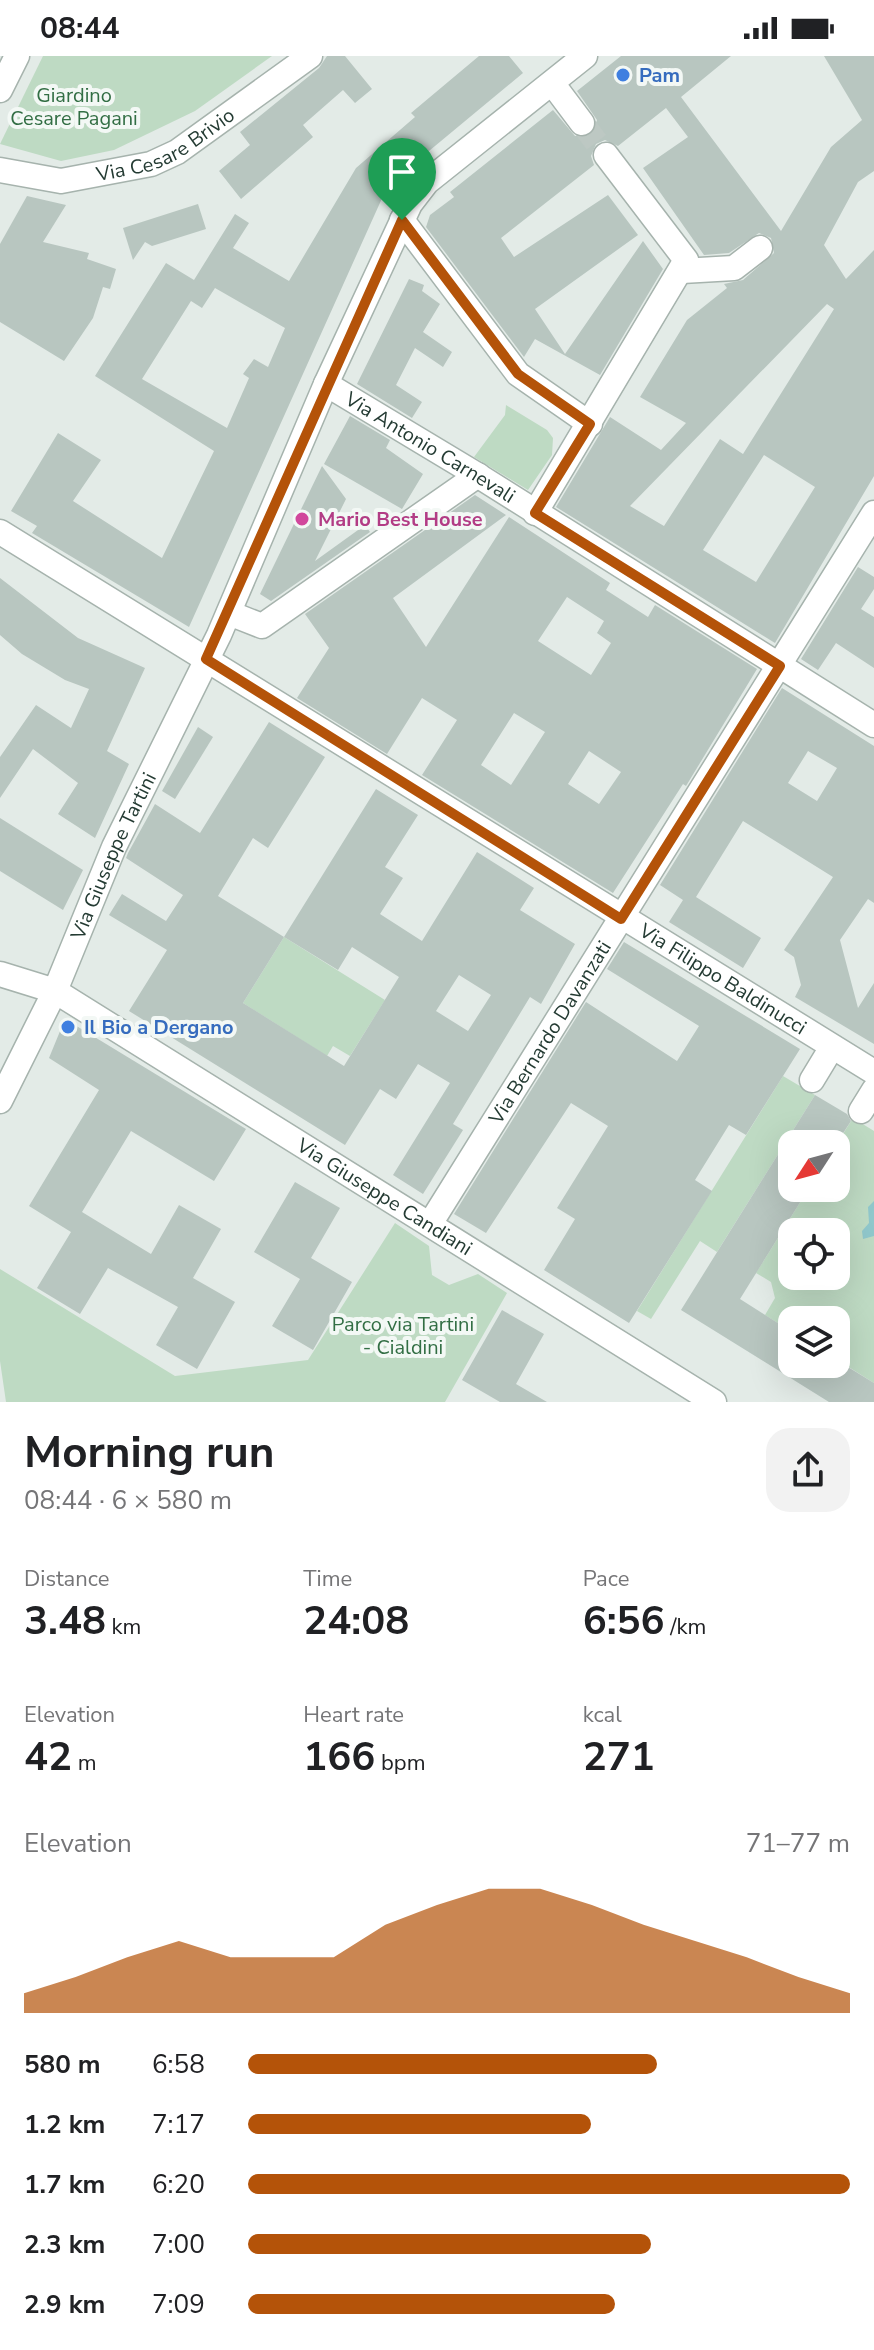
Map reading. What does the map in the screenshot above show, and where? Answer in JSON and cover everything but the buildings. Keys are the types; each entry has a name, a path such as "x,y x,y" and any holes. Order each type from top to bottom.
{"street":[{"path":"0,90 17,56"},
{"name":"Via Cesare Brivio","path":"0,170 61,181 151,164 177,152 310,56"},
{"name":"Via Giuseppe Tartini","path":"0,1101 55,991 114,847 229,613 326,384 402,220 427,182 585,56"},
{"path":"552,83 582,123"},
{"path":"606,155 686,260 682,271 734,268 760,248"},
{"path":"402,220 518,374 590,424"},
{"name":"Via Antonio Carnevali","path":"535,513 682,271"},
{"name":"Via Antonio Carnevali","path":"326,384 478,475 874,725"},
{"path":"229,613 262,626 478,475"},
{"name":"Via Bernardo Davanzati","path":"430,1224 874,513"},
{"name":"Via Filippo Baldinucci","path":"0,532 621,919 874,1072"},
{"name":"Via Giuseppe Candiani","path":"0,974 55,991 714,1402"},
{"path":"812,1080 832,1047"}],"green space":[{"name":"Giardino Cesare Pagani","path":"43,56 272,56 195,111 114,150 61,161 0,144"},
{"path":"506,405 547,430 553,438 552,455 528,490 474,457 505,415"},
{"path":"284,937 385,1000 350,1056 333,1046 327,1056 243,1003"},
{"path":"783,1076 815,1095 793,1130 778,1130 778,1154 717,1252 700,1241 651,1319 637,1311"},
{"path":"853,1118 874,1131 874,1383 850,1368 850,1306 778,1306 778,1323 765,1315 775,1298 771,1282 756,1273 778,1238 778,1290 850,1290 850,1218 790,1218 800,1202 850,1202 850,1130 845,1130"},
{"name":"Parco via Tartini - Cialdini","path":"395,1223 429,1246 432,1275 449,1285 478,1274 507,1293 445,1402 6,1402 0,1361 0,1269 175,1376 308,1360"}],"water":[{"path":"874,1201 874,1236 863,1239 862,1231 869,1223 868,1207"}],"tunnel":[{"path":"582,123 606,155"}],"place":[{"name":"Pam","path":"623,75"},
{"name":"Mario Best House","path":"302,519"},
{"name":"Il Bio a Dergano","path":"68,1027"}],"route":[{"path":"402,220 518,374 528,384 590,424 535,513 780,666 621,919 206,659 229,613 326,384 402,220"}]}
